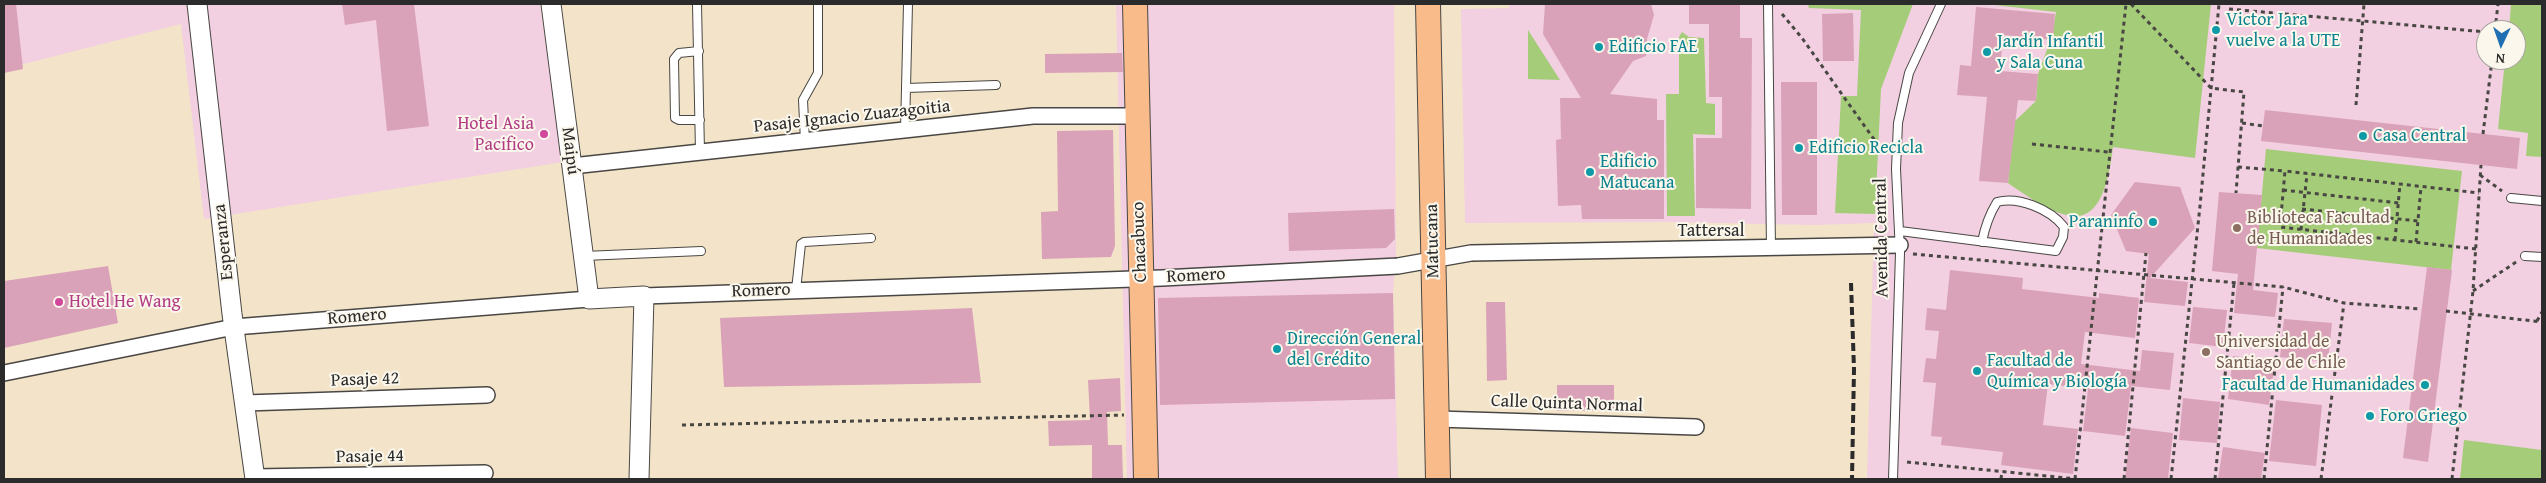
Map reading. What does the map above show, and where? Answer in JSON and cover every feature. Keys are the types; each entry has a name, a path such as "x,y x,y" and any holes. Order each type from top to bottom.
{"main road":[{"name":"Chacabuco","path":"1135,4 1136,116 1146,479"},
{"name":"Matucana","path":"1428,4 1438,479"}],"street":[{"name":"Esperanza","path":"197,4 234,327 255,478"},
{"name":"Maipú","path":"551,4 589,299"},
{"name":"Pasaje Ignacio Zuazagoitia","path":"572,166 1033,116 1136,116"},
{"name":"Tattersal","path":"1523,251 1771,249 1900,243"},
{"name":"Romero","path":"4,374 234,327 644,296 1141,278 1398,266 1471,253 1523,251"},
{"path":"639,479 644,296"},
{"name":"Pasaje 42","path":"245,403 487,395"},
{"name":"Calle Quinta Normal","path":"1436,419 1696,427"},
{"name":"Pasaje 44","path":"255,478 485,473"}],"lane":[{"path":"697,4 700,152"},
{"path":"805,141 803,100 818,73 818,4"},
{"path":"905,130 908,4"},
{"path":"1768,4 1771,249"},
{"name":"Avenida Central","path":"1893,479 1900,243 1896,169 1897,132 1903,92 1909,73 1941,4"},
{"path":"699,51 680,53 674,59 675,118 679,120 700,120"},
{"path":"906,88 996,85"},
{"path":"2511,198 2542,201"},
{"path":"1900,243 1982,242 2056,251 2063,236 2064,226 2035,207 2015,199 2006,199 1997,202 1991,212 1986,221 1982,242"},
{"path":"796,290 801,244 804,242 871,238"},
{"path":"584,256 701,251"},
{"path":"2525,256 2542,257"}],"path":[{"path":"1894,461 2076,479 2108,152 2126,4"},
{"path":"2131,4 2211,88 2244,92 2236,193"},
{"path":"2171,479 2191,278 2197,239 2218,4"},
{"path":"2356,105 2364,4"},
{"path":"2496,20 2498,4"},
{"path":"2229,9 2476,31"},
{"path":"1779,10 1802,38 1896,169"},
{"path":"2483,134 2491,70"},
{"path":"2242,123 2263,126"},
{"path":"2032,144 2108,152"},
{"path":"2452,479 2473,291 2481,165"},
{"path":"2238,167 2479,193"},
{"path":"2285,172 2280,228 2476,249"},
{"path":"2301,230 2307,174"},
{"path":"2480,175 2511,198"},
{"path":"2395,240 2400,184"},
{"path":"2416,242 2421,187"},
{"path":"2283,190 2399,203"},
{"path":"2302,209 2418,221"},
{"path":"1900,243 2096,270 2283,287 2344,303 2421,309"},
{"path":"2124,479 2146,253"},
{"path":"2473,291 2525,256"},
{"path":"2215,479 2234,283"},
{"path":"2264,479 2283,287"},
{"path":"2321,479 2344,303"},
{"path":"2446,311 2542,322"},
{"path":"2537,321 2542,312"},
{"path":"682,425 1125,415"},
{"path":"2001,479 2002,471"}],"shaded area":[{"path":"4,4 540,4 563,162 204,219 181,24 4,69"},
{"path":"1116,4 1394,4 1396,257 1393,293 1398,479 1127,479"},
{"name":"Universidad de Santiago de Chile","path":"1509,4 2542,4 2542,479 1867,479 1874,223 1815,225 1665,222 1465,223 1461,9 1509,8"}],"green space":[{"path":"1808,4 1913,4 1881,89 1875,214 1835,213 1841,96 1857,96 1861,10 1809,8"},
{"path":"1986,4 2211,4 2195,158 2113,147 2108,176 2101,197 2092,210 2080,216 2066,215 2050,209 2008,183 2015,121 2036,101 2038,74 2052,36 2056,12"},
{"path":"2511,4 2542,4 2542,157 2526,156 2528,133 2498,129 2504,70 2526,70 2526,20 2510,20"},
{"path":"1528,30 1560,80 1528,79"},
{"path":"1682,32 1689,37 1704,38 1706,103 1715,104 1715,135 1693,134 1695,216 1667,216 1666,94 1679,94 1679,37"},
{"path":"2266,149 2462,171 2451,270 2257,248"},
{"path":"2464,440 2542,450 2542,479 2460,479"}],"building":[{"path":"4,4 16,4 23,69 4,73"},
{"path":"342,4 414,4 429,126 387,131 376,20 345,25"},
{"path":"1545,4 1651,4 1654,15 1647,39 1646,56 1633,61 1610,94 1657,99 1657,120 1664,120 1664,219 1582,219 1581,205 1558,206 1556,140 1561,139 1560,98 1581,98 1543,34"},
{"path":"1689,4 1740,4 1740,38 1752,38 1751,209 1696,208 1696,138 1722,138 1722,97 1709,97 1709,24 1689,24"},
{"name":"Jardín Infantil y Sala Cuna","path":"1976,7 2055,14 2053,40 2003,35 2000,71 2038,74 2036,101 2018,100 2008,183 1979,181 1987,97 1957,95 1960,65 1971,66"},
{"path":"1853,13 1854,61 1823,61 1822,14"},
{"path":"1122,53 1123,72 1045,73 1045,54"},
{"name":"Edificio Recicla","path":"1781,82 1817,82 1817,215 1782,215"},
{"name":"Casa Central","path":"2265,110 2520,138 2517,169 2261,141"},
{"path":"1113,130 1115,246 1111,257 1042,259 1041,212 1058,211 1057,131"},
{"name":"Paraninfo","path":"2135,182 2180,187 2195,228 2150,278 2188,282 2185,306 2144,302 2149,254 2126,251 2111,215"},
{"name":"Biblioteca Facultad de Humanidades","path":"2219,192 2262,195 2253,290 2278,293 2275,317 2234,313 2238,274 2212,271"},
{"path":"1394,209 1395,239 1386,248 1289,251 1288,213"},
{"name":"Hotel He Wang","path":"108,266 118,323 4,348 4,281"},
{"name":"Facultad de Humanidades","path":"2427,267 2452,270 2428,462 2403,458"},
{"path":"1950,270 2023,278 2022,289 2099,298 2099,293 2139,298 2135,338 2085,332 2081,364 2140,371 2142,350 2174,353 2170,390 2131,386 2125,436 2083,431 2088,389 2048,384 2043,425 2078,429 2073,474 2001,465 2003,452 1941,445 1942,437 1931,436 1936,383 1923,382 1926,358 1936,359 1939,331 1925,330 1927,308 1946,310"},
{"name":"Dirección General del Crédito","path":"1393,293 1395,399 1160,405 1158,298"},
{"path":"1486,302 1505,302 1507,380 1487,381"},
{"path":"2193,307 2227,310 2223,347 2189,343"},
{"path":"972,308 981,383 724,387 720,318"},
{"path":"2284,319 2332,323 2328,362 2280,357"},
{"path":"2233,356 2275,361 2269,405 2228,399"},
{"path":"1120,378 1121,411 1107,412 1108,445 1122,445 1123,479 1092,479 1092,445 1049,446 1048,421 1090,420 1088,380"},
{"path":"1557,385 1614,385 1614,410 1557,411"},
{"path":"2183,398 2220,402 2217,443 2179,440"},
{"path":"2276,400 2322,405 2316,466 2269,461"},
{"path":"2131,428 2173,433 2168,479 2125,479"},
{"path":"2223,447 2265,453 2261,479 2218,479"}],"railway":[{"path":"1851,283 1854,369 1852,479"}],"place":[{"name":"Victor Jara vuelve a la UTE","path":"2216,30"},
{"name":"Edificio FAE","path":"1599,47"},
{"name":"Jardín Infantil y Sala Cuna","path":"1987,52"},
{"name":"Hotel Asia Pacifico","path":"544,134"},
{"name":"Casa Central","path":"2363,136"},
{"name":"Edificio Recicla","path":"1799,148"},
{"name":"Edificio Matucana","path":"1590,172"},
{"name":"Paraninfo","path":"2153,222"},
{"name":"Biblioteca Facultad de Humanidades","path":"2237,228"},
{"name":"Hotel He Wang","path":"59,302"},
{"name":"Dirección General del Crédito","path":"1277,349"},
{"name":"Universidad de Santiago de Chile","path":"2206,352"},
{"name":"Facultad de Química y Biología","path":"1977,371"},
{"name":"Facultad de Humanidades","path":"2425,385"},
{"name":"Foro Griego","path":"2370,416"}]}
